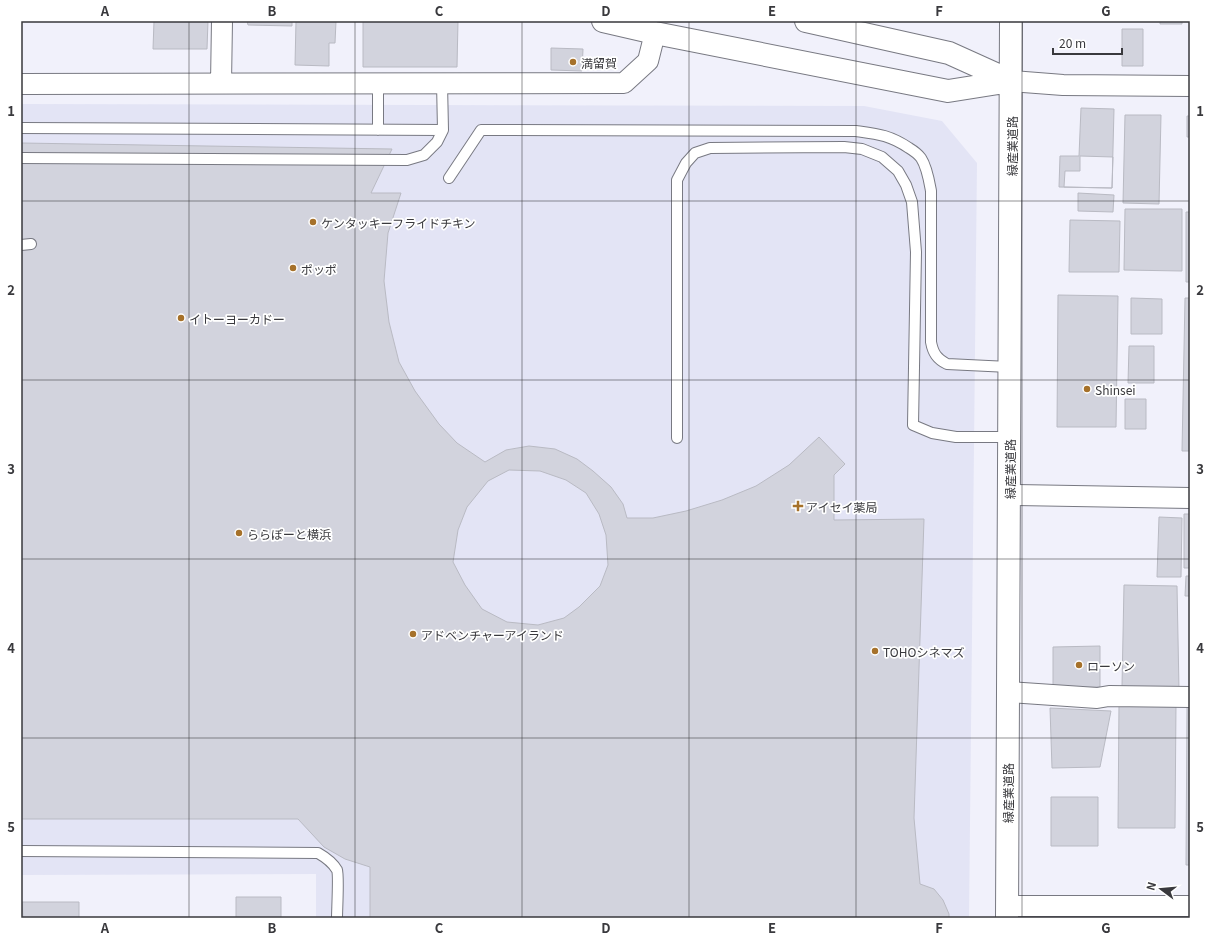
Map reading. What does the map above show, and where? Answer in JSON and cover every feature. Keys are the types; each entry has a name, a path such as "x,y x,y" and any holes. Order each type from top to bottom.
{"street":[{"path":"221,83 222,21"},
{"path":"603,21 655,33 948,91 1011,81 1063,85 1190,86"},
{"path":"806,21 949,53 1011,81"},
{"name":"緑産業道路","path":"1007,912 1011,21"},
{"path":"21,84 624,83 648,61 655,33"},
{"path":"1009,495 1190,498"},
{"path":"1008,692 1097,698 1109,696 1190,697"},
{"path":"1007,912 1190,906"}],"lane":[{"path":"378,83 378,130"},
{"path":"21,158 407,160 424,155 437,142 443,130 442,83"},
{"path":"21,128 443,130"},
{"path":"449,178 481,130 856,131 892,137 916,152 922,158 932,191 931,342 933,352 942,362 947,364 1009,366"},
{"path":"677,438 677,180 686,163 695,153 710,148 844,147 862,148 882,157 898,171 912,202 916,252 913,425 932,433 956,437 1009,436"},
{"path":"21,244 32,244"},
{"path":"21,850 318,853 333,864 338,872 337,918"}],"shaded area":[{"name":"ららぽーと横浜","path":"21,104 864,106 942,121 977,163 969,918 316,918 316,874 21,875"}],"building":[{"path":"154,21 208,21 207,49 153,49"},
{"path":"247,21 292,21 292,26 248,25"},
{"path":"296,21 336,21 335,43 329,43 329,66 295,65"},
{"path":"363,21 458,21 457,67 363,67"},
{"path":"1160,21 1182,21 1182,24 1160,24"},
{"path":"1122,29 1143,29 1143,66 1122,66"},
{"path":"551,48 583,49 582,71 551,70"},
{"path":"1081,108 1114,109 1112,188 1059,187 1060,156 1079,156"},
{"path":"1125,115 1161,115 1159,204 1123,203"},
{"path":"1187,116 1190,116 1190,137 1187,137"},
{"name":"ららぽーと横浜","path":"21,143 392,149 371,193 401,193 388,233 384,281 389,322 399,362 415,391 439,424 457,443 485,462 506,450 529,446 555,449 577,459 611,487 623,504 627,518 653,518 686,511 722,500 756,486 789,465 819,437 845,464 834,475 834,520 924,519 914,818 920,884 934,889 943,900 949,914 949,918 370,918 370,867 345,859 324,847 298,819 21,819","holes":["509,470 540,471 566,480 586,493 599,514 606,535 608,565 600,586 579,607 564,618 538,625 507,622 482,609 465,585 453,562 458,530 467,507 488,481"]},
{"path":"1080,156 1113,157 1112,188 1064,187 1065,171 1080,171"},
{"path":"1078,193 1114,195 1113,212 1078,211"},
{"path":"1125,209 1182,209 1182,271 1124,270"},
{"path":"1186,212 1190,212 1190,282 1186,282"},
{"path":"1070,220 1120,221 1119,272 1069,272"},
{"name":"Shinsei","path":"1058,295 1118,296 1116,427 1057,427"},
{"path":"1131,298 1162,299 1162,334 1131,334"},
{"path":"1185,298 1190,298 1190,451 1182,451"},
{"path":"1129,346 1154,346 1154,383 1128,383"},
{"path":"1125,399 1146,399 1146,429 1125,429"},
{"path":"1184,514 1190,514 1190,568 1184,568"},
{"path":"1159,517 1182,518 1181,577 1157,577"},
{"path":"1186,576 1190,576 1190,596 1185,596"},
{"path":"1124,585 1177,586 1179,690 1122,686"},
{"path":"1100,646 1100,687 1053,688 1053,647"},
{"path":"1119,703 1176,704 1175,828 1118,828"},
{"path":"1187,707 1190,707 1190,865 1186,865"},
{"path":"1050,708 1111,711 1100,767 1052,768"},
{"path":"1051,797 1098,797 1098,846 1051,846"},
{"path":"236,897 281,897 281,918 236,918"},
{"path":"22,902 79,902 79,918 23,918"}],"place":[{"name":"満留賀","path":"573,62"},
{"name":"ケンタッキーフライドチキン","path":"313,222"},
{"name":"ポッポ","path":"293,268"},
{"name":"イトーヨーカドー","path":"181,318"},
{"name":"Shinsei","path":"1087,389"},
{"name":"アイセイ薬局","path":"798,506"},
{"name":"ららぽーと横浜","path":"239,533"},
{"name":"アドベンチャーアイランド","path":"413,634"},
{"name":"TOHOシネマズ","path":"875,651"},
{"name":"ローソン","path":"1079,665"}]}
